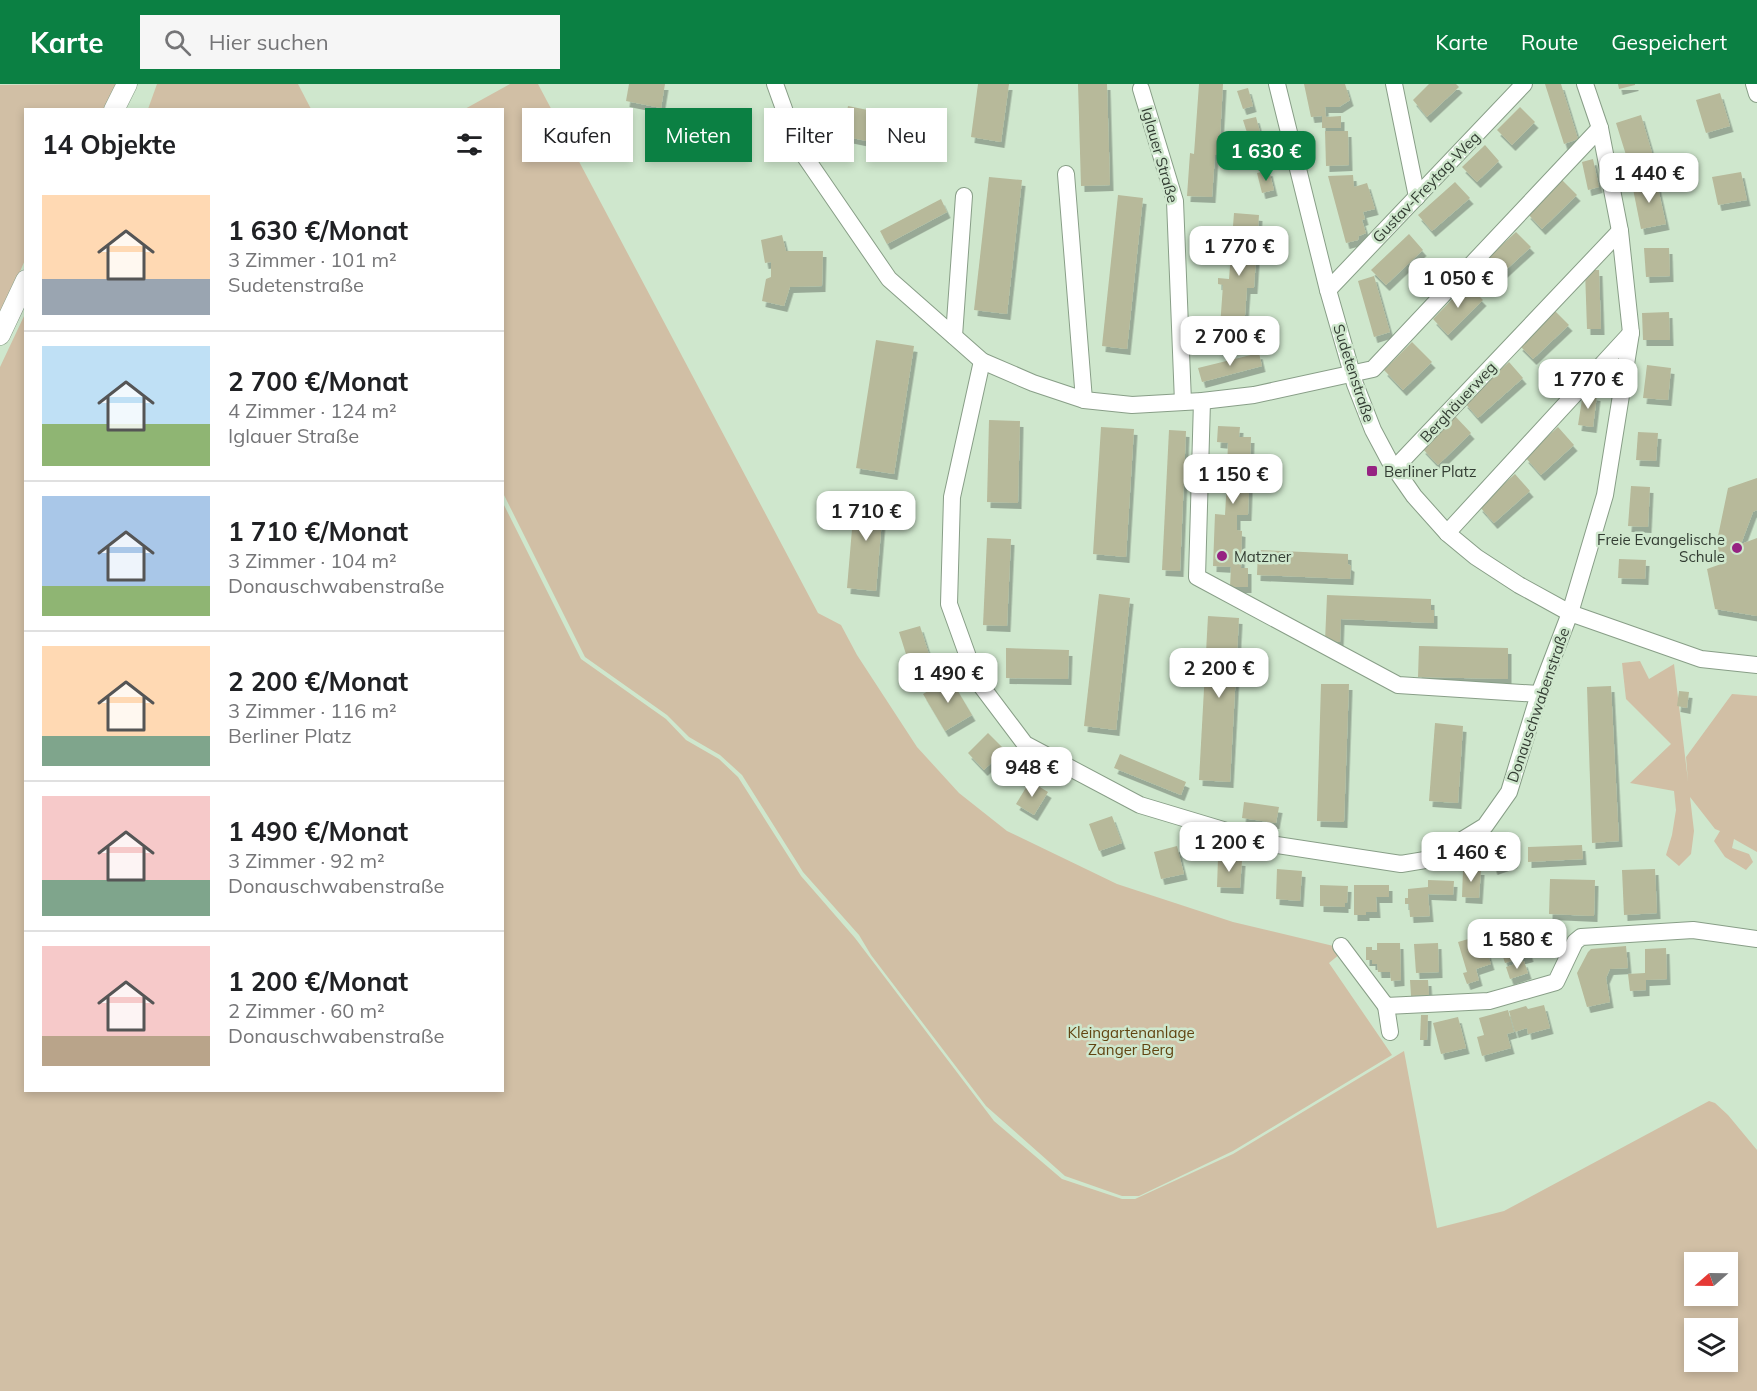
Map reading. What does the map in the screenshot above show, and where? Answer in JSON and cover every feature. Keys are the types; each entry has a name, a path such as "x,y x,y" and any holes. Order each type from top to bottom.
{"street":[{"path":"115,108 128,84"},
{"path":"775,84 797,145 889,279 981,361 1033,383 1084,400 1132,405 1254,395 1373,369 1600,128"},
{"name":"Sudetenstraße","path":"1277,84 1328,290 1352,374 1373,430 1414,496 1447,533 1476,557 1569,614 1701,659 1757,665"},
{"name":"Gustav-Freytag-Weg","path":"1328,290 1524,84"},
{"name":"Donauschwabenstraße","path":"981,361 952,497 949,604 976,680 1024,744 1140,805 1270,844 1401,864 1431,859 1485,826 1509,792 1539,694 1569,614 1605,495 1631,333 1620,231 1600,128 1585,84"},
{"path":"1754,84 1757,94"},
{"path":"1399,88 1417,196"},
{"name":"Iglauer Straße","path":"1141,89 1175,201 1183,402"},
{"path":"1066,174 1084,400"},
{"path":"954,336 964,196"},
{"name":"Berghäuerweg","path":"1395,468 1620,231"},
{"path":"0,335 24,284"},
{"path":"1447,533 1631,333"},
{"path":"1202,401 1197,577 1398,685 1539,694"},
{"path":"1386,1006 1489,1001 1556,982 1575,942 1581,937 1693,930 1757,939"},
{"path":"1341,946 1386,1006 1390,1032"}],"green space":[{"path":"117,84 104,108 24,108 24,262 0,318 0,85"},
{"path":"157,84 298,84 310,108 148,108"},
{"name":"Kleingartenanlage Zanger Berg","path":"510,84 538,84 551,108 522,108 522,162 579,162 818,613 841,625 857,655 917,747 959,793 1007,831 1117,884 1233,922 1346,949 1329,963 1392,1055 1233,1151 1139,1196 1122,1196 1065,1176 986,1106 871,955 859,935 803,872 742,775 720,755 689,737 667,715 585,657 504,495 504,108 467,108"},
{"path":"24,316 24,1092 504,1092 504,505 581,659 666,719 686,740 719,759 738,777 801,876 855,938 994,1121 1062,1179 1122,1199 1135,1199 1233,1154 1404,1051 1437,1228 1504,1211 1709,1101 1715,1103 1728,1115 1757,1150 1757,1391 0,1391 0,367"},
{"path":"1640,661 1649,679 1674,664 1688,781 1686,757 1732,694 1757,696 1757,852 1734,839 1732,848 1749,854 1753,862 1746,870 1725,857 1714,841 1720,831 1715,829 1690,797 1694,831 1691,854 1679,866 1666,855 1676,810 1674,791 1630,783 1671,744 1626,699 1622,663"}],"building":[{"path":"629,84 665,84 661,108 626,101"},
{"path":"978,84 1009,84 1001,142 971,137"},
{"path":"1078,84 1107,84 1110,185 1081,186"},
{"path":"1199,84 1223,84 1219,155 1215,155 1212,197 1187,196 1190,153 1194,154"},
{"path":"1304,84 1345,84 1350,100 1339,107 1325,107 1326,117 1341,116 1341,128 1322,128 1322,116 1311,117"},
{"path":"1429,84 1456,84 1459,87 1427,117 1413,100"},
{"path":"1545,84 1561,84 1578,139 1564,144"},
{"path":"1618,84 1635,84 1635,85 1619,89"},
{"path":"1248,88 1253,106 1243,109 1237,91"},
{"path":"1720,93 1730,126 1706,133 1696,100"},
{"path":"848,106 866,110 866,141 854,138 854,108 848,108"},
{"path":"1520,107 1535,122 1512,145 1497,130"},
{"path":"1641,115 1655,163 1631,171 1616,123"},
{"path":"1256,117 1261,136 1249,139 1243,120"},
{"path":"1325,131 1348,131 1349,165 1326,166"},
{"path":"1263,144 1267,162 1255,165 1251,147"},
{"path":"1485,145 1499,161 1477,182 1462,167"},
{"path":"1593,159 1599,187 1588,190 1582,162"},
{"path":"1269,170 1274,190 1262,193 1257,173"},
{"path":"1741,172 1747,200 1718,205 1712,177"},
{"path":"1353,175 1354,187 1367,183 1375,209 1363,212 1365,219 1362,220 1366,233 1359,236 1358,240 1346,243 1328,176"},
{"path":"989,177 1022,180 1007,314 974,310"},
{"path":"1561,179 1577,195 1542,229 1527,213"},
{"path":"1656,179 1666,224 1641,229 1632,184"},
{"path":"1455,182 1470,198 1432,231 1418,215"},
{"path":"1118,195 1143,198 1127,349 1102,346"},
{"path":"941,199 947,212 887,244 880,231"},
{"path":"1234,213 1259,215 1254,288 1247,288 1243,343 1219,341 1223,285 1218,284 1218,278 1229,279"},
{"path":"1516,232 1531,247 1495,280 1480,265"},
{"path":"1409,234 1423,250 1386,285 1371,270"},
{"path":"782,235 786,251 823,251 822,286 790,287 784,306 762,301 766,279 771,277 771,262 765,263 761,240"},
{"path":"1644,248 1669,248 1670,276 1646,277"},
{"path":"1585,270 1599,270 1601,329 1587,329"},
{"path":"1374,276 1390,332 1374,337 1358,281"},
{"path":"1467,284 1483,300 1448,335 1433,319"},
{"path":"1554,310 1569,325 1533,359 1519,345"},
{"path":"1669,312 1670,340 1643,340 1642,313"},
{"path":"876,340 914,346 894,474 856,468"},
{"path":"1412,342 1432,362 1403,390 1384,370"},
{"path":"1259,353 1262,366 1202,382 1198,368"},
{"path":"1509,362 1523,378 1478,418 1464,402"},
{"path":"1647,365 1671,368 1668,400 1643,398"},
{"path":"1583,393 1597,395 1593,427 1578,425"},
{"path":"1455,416 1471,433 1438,465 1422,448"},
{"path":"989,420 1020,421 1018,503 987,502"},
{"path":"1218,426 1240,427 1239,437 1251,437 1248,515 1237,515 1237,530 1242,531 1241,568 1248,568 1248,587 1230,587 1231,567 1213,566 1215,514 1225,515 1227,480 1216,480 1216,468 1227,469 1228,443 1217,442"},
{"path":"1101,427 1134,429 1126,557 1093,554"},
{"path":"1558,427 1574,445 1541,475 1525,457"},
{"path":"1169,430 1186,431 1180,571 1162,570"},
{"path":"1638,432 1658,433 1656,461 1636,460"},
{"path":"1515,474 1530,491 1494,523 1479,506"},
{"name":"Freie Evangelische Schule","path":"1757,478 1757,510 1753,512 1741,544 1757,538 1757,616 1715,609 1707,569 1721,564 1717,541 1728,488"},
{"path":"1631,486 1650,487 1648,527 1628,526"},
{"path":"855,494 884,496 876,591 847,588"},
{"path":"987,538 1011,539 1007,626 983,625"},
{"path":"1258,550 1348,554 1348,564 1351,566 1350,579 1257,575"},
{"path":"1619,559 1646,560 1645,579 1618,578"},
{"path":"1099,594 1130,598 1116,730 1084,726"},
{"path":"1327,595 1431,599 1434,623 1341,619 1340,642 1325,641"},
{"path":"1208,616 1239,618 1230,782 1199,780"},
{"path":"920,626 933,667 912,673 899,632"},
{"path":"1419,646 1508,648 1508,679 1418,677"},
{"path":"1006,648 1069,650 1068,679 1006,678"},
{"path":"950,678 972,715 945,731 923,694"},
{"path":"1321,684 1349,684 1344,822 1317,821"},
{"path":"1611,686 1619,841 1592,843 1587,687"},
{"path":"1679,691 1689,692 1687,708 1677,706"},
{"path":"1435,723 1463,726 1458,803 1429,801"},
{"path":"988,733 1005,750 984,770 968,753"},
{"path":"1120,754 1186,782 1181,795 1114,768"},
{"path":"1030,781 1048,792 1034,815 1016,804"},
{"path":"1244,802 1279,807 1276,823 1242,818"},
{"path":"1112,816 1122,843 1099,851 1089,824"},
{"path":"1582,845 1583,859 1528,862 1528,847"},
{"path":"1177,846 1184,874 1161,879 1154,852"},
{"path":"1509,849 1514,862 1494,869 1490,857"},
{"path":"1218,858 1242,860 1240,888 1217,887"},
{"path":"1277,869 1302,871 1300,901 1276,899"},
{"path":"1463,869 1481,869 1479,898 1462,897"},
{"path":"1655,869 1657,913 1624,915 1622,870"},
{"path":"1550,879 1595,880 1594,916 1549,914"},
{"path":"1428,880 1454,881 1453,895 1428,894 1430,916 1410,917 1409,904 1405,904 1408,889 1428,887"},
{"path":"1320,885 1348,886 1345,907 1320,906"},
{"path":"1354,885 1389,885 1389,897 1376,897 1377,912 1354,915"},
{"path":"1521,925 1530,956 1505,963 1495,933"},
{"path":"1482,935 1491,964 1476,969 1479,980 1467,984 1463,973 1467,972 1458,942"},
{"path":"1377,943 1400,943 1401,980 1391,981 1390,972 1378,972 1377,964 1372,964 1372,960 1366,960 1366,947 1377,950"},
{"path":"1438,943 1439,972 1416,973 1414,944"},
{"path":"1626,946 1628,968 1610,969 1606,978 1610,1002 1587,1007 1577,973 1588,952 1591,949"},
{"path":"1666,948 1667,979 1646,980 1646,990 1630,991 1628,974 1645,973 1645,949"},
{"path":"1524,961 1528,973 1510,979 1506,967"},
{"path":"1410,980 1428,980 1429,995 1411,996"},
{"path":"1544,1005 1550,1028 1528,1034 1527,1028 1515,1032 1509,1011 1526,1006 1528,1009"},
{"path":"1508,1010 1514,1032 1507,1034 1511,1048 1482,1056 1477,1037 1484,1035 1479,1018"},
{"path":"1421,1015 1428,1015 1427,1040 1420,1040"},
{"path":"1458,1017 1466,1048 1441,1054 1433,1023"}],"place":[{"name":"Berliner Platz","path":"1372,471"},
{"name":"Freie Evangelische Schule","path":"1737,548"},
{"name":"Matzner","path":"1222,556"}]}
